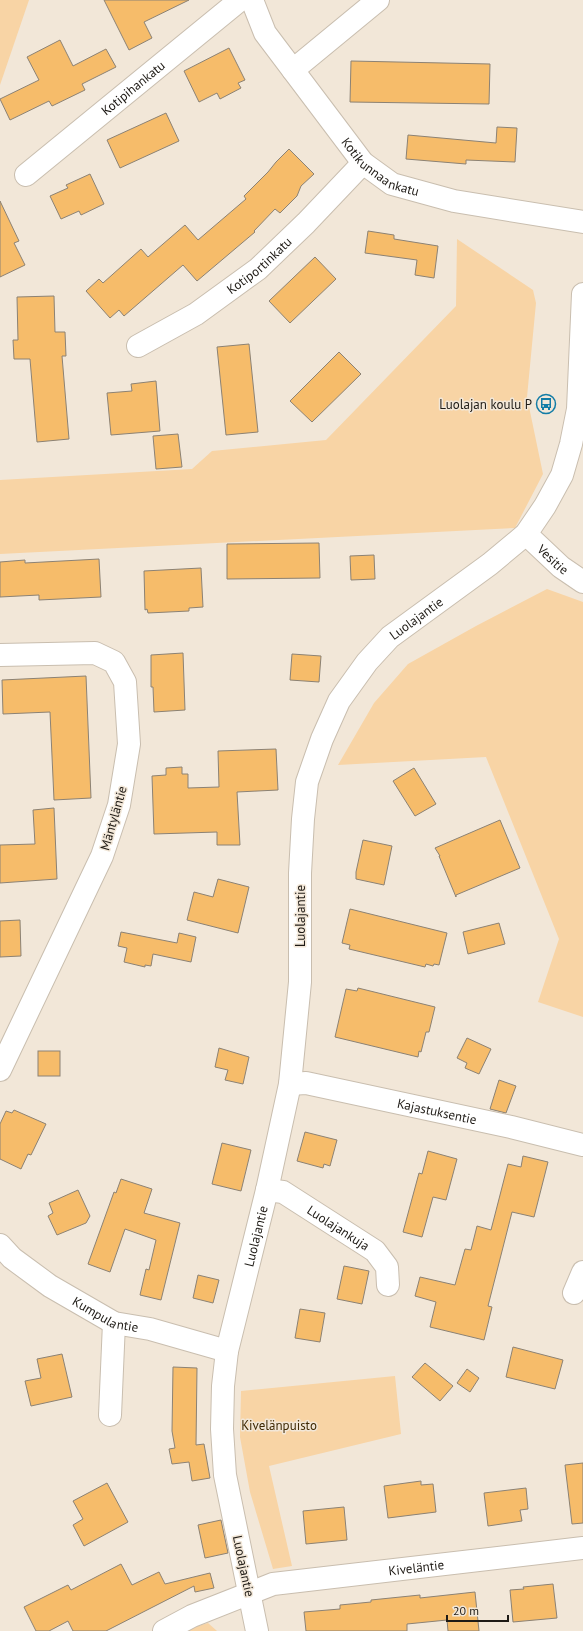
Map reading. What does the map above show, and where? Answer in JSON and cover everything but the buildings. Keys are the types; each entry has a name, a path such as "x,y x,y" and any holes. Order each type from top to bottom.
{"street":[{"name":"Kotipihankatu","path":"26,175 240,0"},
{"name":"Kotikunnaankatu","path":"252,0 265,33 293,70 363,162 392,184 454,201 583,222"},
{"path":"293,70 378,0"},
{"name":"Kotiportinkatu","path":"138,346 196,314 258,269 306,223 363,162"},
{"name":"Luolajantie","path":"257,1631 225,1475 222,1429 223,1386 227,1351 267,1190 290,1084 300,982 300,873 307,782 322,739 339,701 367,662 390,637 490,564 526,534 545,506 562,475 571,444 578,409 583,294"},
{"name":"Vesitie","path":"526,534 561,567 583,582"},
{"name":"Mäntyläntie","path":"0,655 95,653 114,662 125,682 129,744 119,804 102,856 0,1070"},
{"name":"Kajastuksentie","path":"290,1084 306,1083 511,1127 583,1145"},
{"name":"Luolajankuja","path":"267,1190 283,1192 375,1251 387,1267 388,1285"},
{"name":"Kumpulantie","path":"0,1245 12,1258 50,1286 114,1323 150,1329 227,1351"},
{"path":"574,1293 583,1272"},
{"path":"110,1415 114,1323"},
{"name":"Kiveläntie","path":"164,1631 192,1616 273,1584 583,1548"}],"green space":[{"path":"0,0 29,0 0,85"},
{"path":"457,239 533,290 536,303 527,397 543,474 515,528 0,554 0,480 192,469 212,451 326,440 456,306"},
{"path":"547,589 583,602 583,1017 538,1002 559,939 486,757 338,765 374,703 408,664"},
{"name":"Kivelänpuisto","path":"395,1376 401,1434 269,1466 292,1566 273,1569 250,1492 240,1437 241,1391"},
{"path":"208,1623 217,1631 182,1631"}],"place":[{"name":"Luolajan koulu P","path":"546,404"}]}
